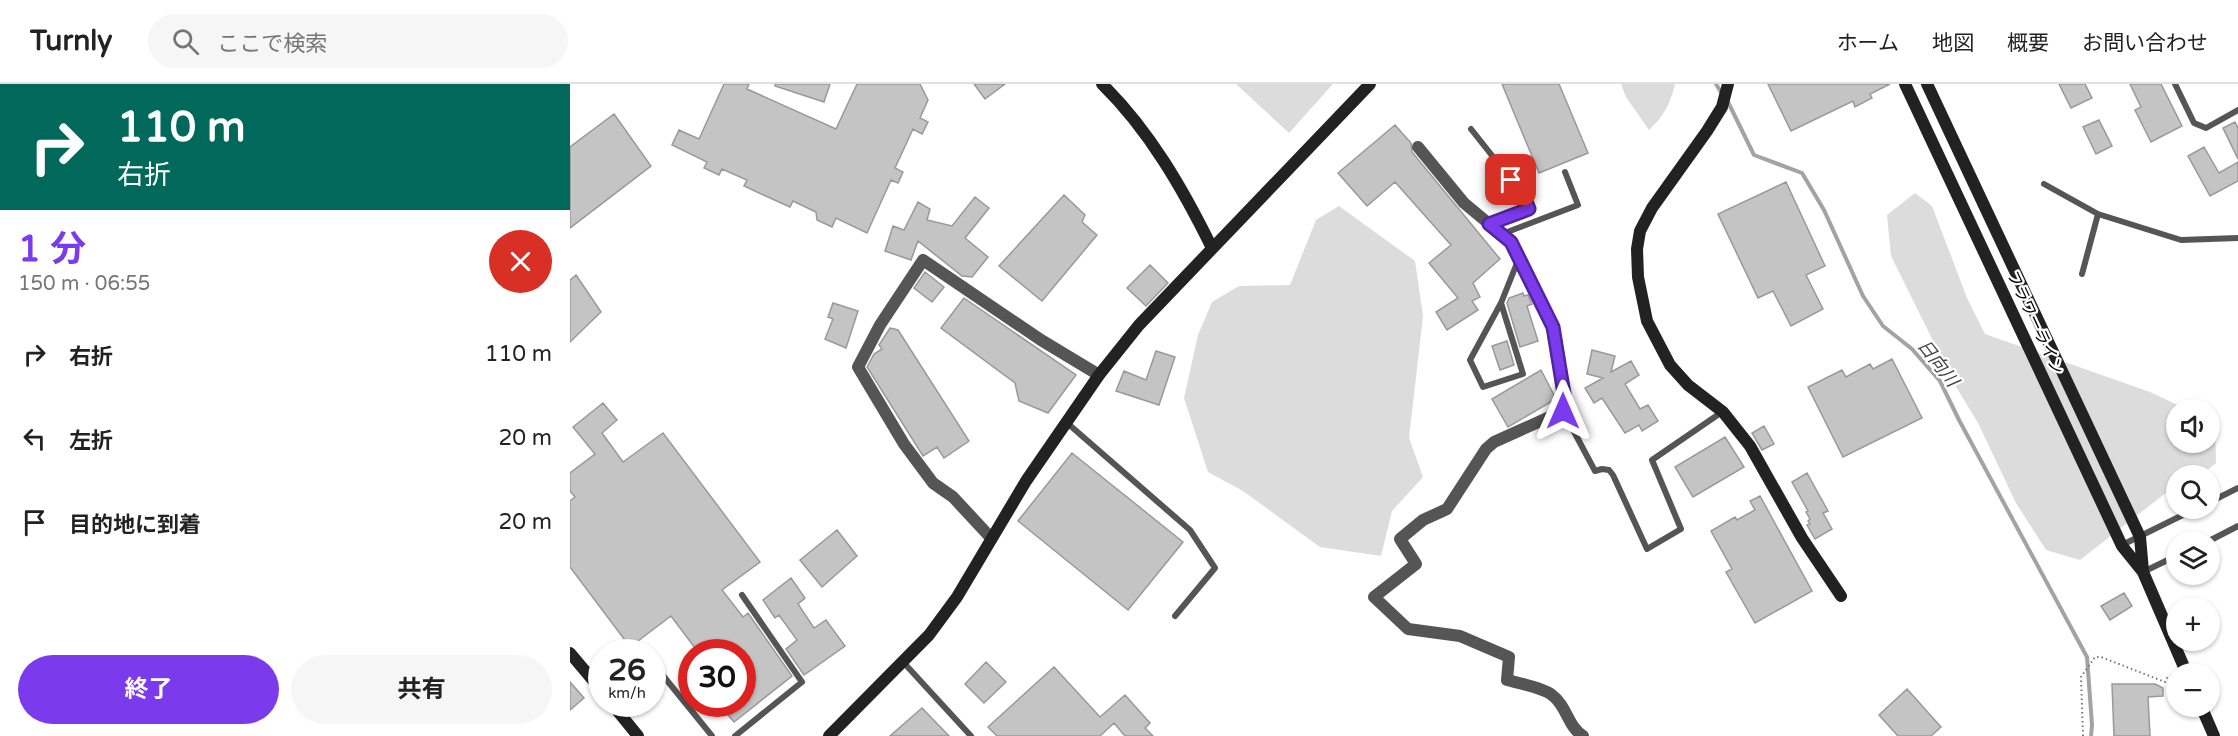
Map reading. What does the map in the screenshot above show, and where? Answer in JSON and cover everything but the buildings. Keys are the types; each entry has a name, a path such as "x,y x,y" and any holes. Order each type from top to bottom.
{"street":[{"path":"1102,84 1137,121 1197,217 1212,248"},
{"path":"830,736 929,635 957,597 1026,481 1099,375 1139,325 1370,84"},
{"path":"1728,84 1722,107 1707,132 1652,208 1640,231 1636,249 1638,277 1647,321 1670,365 1688,385 1723,412 1750,446 1802,538 1841,596"},
{"name":"フラワーライン","path":"1905,84 2122,546 2143,572"},
{"name":"フラワーライン","path":"1927,84 2140,537 2143,572 2177,663"},
{"path":"1418,147 1464,203 1511,242 1553,327 1566,406 1563,411 1494,442 1486,449 1447,509 1423,520 1400,539 1416,564 1374,597 1408,629 1460,636 1509,657 1507,680 1552,694 1566,713 1574,730 1583,736"},
{"path":"991,538 953,497 933,483 904,444 858,367 880,325 923,260 1041,340 1099,375"},
{"path":"570,653 588,674"},
{"path":"623,717 638,736"},
{"path":"2206,717 2214,736"}],"lane":[{"path":"2175,84 2194,123 2206,128 2237,112"},
{"path":"1471,129 1524,196 1529,209 1489,224"},
{"path":"1501,234 1578,206 1565,172"},
{"path":"2044,184 2098,214 2181,240 2238,238"},
{"path":"2082,274 2098,214"},
{"path":"1501,303 1523,374 1483,387 1470,360 1501,303 1519,257"},
{"path":"1563,411 1595,471 1609,470 1647,549 1681,529 1652,460 1723,412"},
{"path":"1066,422 1190,530 1215,568 1175,616"},
{"path":"2220,497 2238,488"},
{"path":"2122,546 2175,519"},
{"path":"2220,535 2238,526"},
{"path":"2143,572 2166,561"},
{"path":"735,736 802,682 742,595"},
{"path":"904,663 971,736"},
{"path":"666,679 712,736"}],"path":[{"path":"2083,736 2081,677 2095,657 2102,657 2165,682 2166,680"}],"shaded area":[{"path":"1236,84 1333,84 1289,133"},
{"path":"1621,84 1675,84 1666,109 1649,130 1626,97"},
{"path":"1915,193 1932,206 1967,298 1985,334 2166,400 2166,453 2216,453 2216,463 2214,465 2166,465 2166,493 2080,560 2046,550 2016,503 1978,423 1955,385 1891,256 1887,215"},
{"path":"1339,206 1415,261 1423,316 1409,438 1423,477 1392,511 1381,556 1320,547 1243,491 1208,472 1184,398 1198,335 1212,302 1239,286 1290,285 1316,220"}],"waterway":[{"name":"日向川","path":"1716,84 1722,94"},
{"name":"日向川","path":"1727,100 1754,155 1802,173 1824,210 1863,296 1883,326 1912,349 1940,381 2087,657 2091,736"}],"route":[{"path":"1511,180 1524,196 1529,209 1489,224 1511,242 1553,327 1566,406 1563,411"}]}
